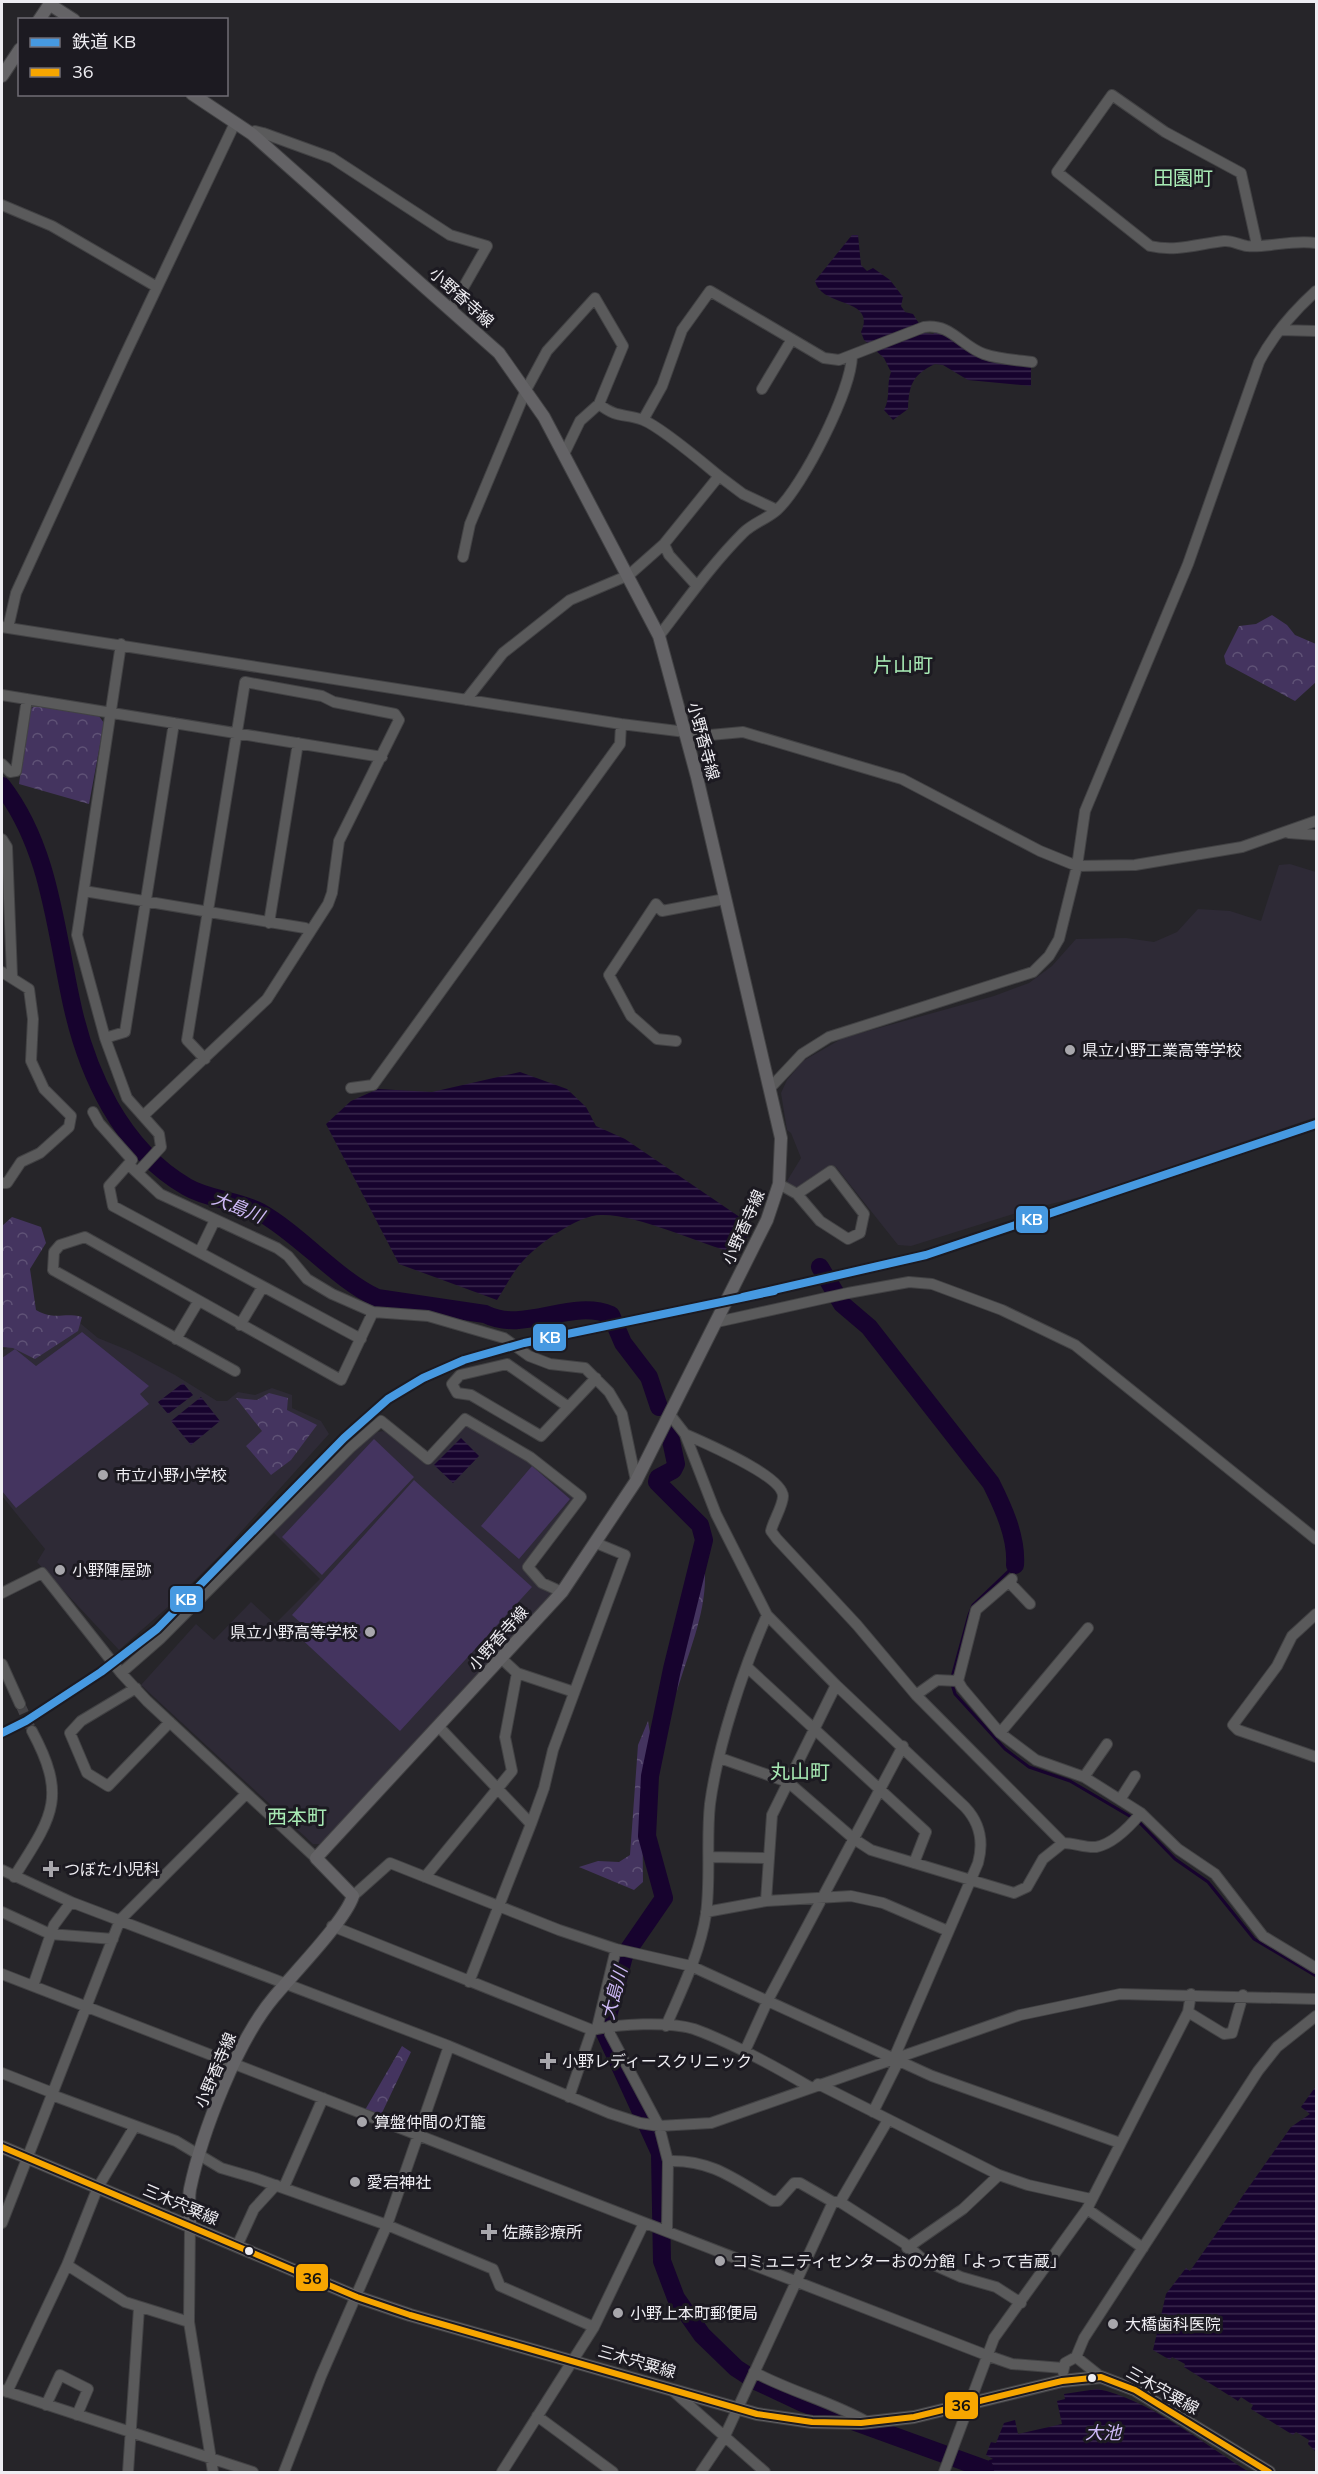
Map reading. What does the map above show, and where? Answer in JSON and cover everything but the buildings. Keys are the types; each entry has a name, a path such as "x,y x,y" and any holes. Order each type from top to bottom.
{"main road":[{"path":"40,18 49,2 71,18"},
{"path":"2,76 18,52"},
{"name":"小野香寺線","path":"195,96 252,134 499,353 526,390 564,454 659,636 685,732 771,1087 781,1138 779,1184 767,1220 636,1481 596,1543 562,1592 316,1858"},
{"path":"316,1858 353,1896"},
{"name":"小野香寺線","path":"190,2226 190,2191 199,2157 242,2044 259,2017 332,1926 353,1896"},
{"name":"三木宍粟線","path":"2,2147 357,2297 410,2315 773,2417 812,2422 869,2423 967,2405 1062,2381 1101,2377 1135,2390 1269,2472"}],"street":[{"path":"1257,245 1241,173 1165,132 1112,95 1056,172 1150,246 1168,250 1228,241 1246,246 1257,245 1300,240 1317,243"},
{"path":"236,123 16,593 5,627 621,724 710,735 743,732 902,778 1040,852 1077,866 1135,865 1242,847 1317,821"},
{"path":"252,134 255,131 263,133 332,159 450,235 487,246 451,309"},
{"path":"2,205 52,226 158,287"},
{"path":"643,420 662,386 682,330 710,291 824,358 839,360 924,327 943,327 981,353 1032,362"},
{"path":"771,1087 802,1054 829,1037 1033,972 1049,957 1059,939 1077,866 1085,811 1188,564 1259,362 1280,330 1317,291"},
{"path":"463,557 470,524 526,390 548,351 596,298 623,346 599,404 580,421 564,454"},
{"path":"1280,330 1317,331"},
{"path":"762,389 792,339"},
{"path":"659,636 743,533 777,510 806,469 833,419 852,371 852,356"},
{"path":"599,404 608,411 625,418 643,420 742,494 777,510"},
{"path":"466,700 503,653 570,600 628,575 664,544 719,476"},
{"path":"664,544 669,555 698,586"},
{"path":"121,644 77,935 105,1038 127,1098 159,1134 161,1147 109,1186 112,1206 361,1339"},
{"path":"143,1116 205,1059 267,999 310,932 332,893 339,842 399,720 395,714 334,702 322,696 245,682 187,1041 205,1059"},
{"path":"2,695 382,757"},
{"path":"2,764 10,772 16,771 27,699"},
{"path":"105,1038 125,1032 174,723"},
{"path":"351,1088 373,1085 620,744 621,724"},
{"path":"269,923 298,743"},
{"path":"1286,833 1317,835"},
{"path":"2,839 7,847 7,974 29,989 33,1019 31,1061 44,1089 71,1116 69,1127 40,1153 21,1162 7,1183 2,1183"},
{"path":"84,891 304,928 310,932"},
{"path":"676,1041 657,1039 631,1016 609,975 656,904 662,911 725,898"},
{"path":"93,1112 99,1123 132,1160 133,1169 160,1194 277,1248 288,1256 307,1278 332,1294 373,1312 428,1316 481,1331 504,1338 529,1356 550,1364 585,1368 609,1392 622,1414 636,1481"},
{"path":"779,1184 797,1194 820,1221 848,1239 860,1233 864,1214 831,1171 797,1194"},
{"path":"200,1251 215,1220"},
{"path":"235,1371 53,1270 54,1252 60,1245 84,1237 341,1380 373,1312"},
{"path":"717,1322 909,1282 932,1284 1002,1310 1075,1345 1317,1539"},
{"path":"240,1325 262,1288"},
{"path":"176,1339 198,1302"},
{"path":"567,1406 507,1364 460,1375 452,1384 457,1393 471,1395 541,1436 596,1378"},
{"path":"670,1416 685,1434 716,1514 767,1615 836,1685 903,1746 975,1821 981,1846 971,1880 873,2112"},
{"path":"121,1673 169,1630 350,1448 381,1421 428,1459 465,1419 530,1457 581,1497 528,1567 542,1583 562,1592"},
{"path":"685,1434 751,1466 780,1486 783,1497 771,1531 857,1625 916,1695 1064,1843 1095,1847 1105,1844 1138,1817"},
{"path":"469,1982 531,1824 544,1788 553,1750 624,1555 596,1543"},
{"path":"2,1593 42,1573 121,1673 246,1795 316,1858"},
{"path":"954,1680 976,1611 1011,1581 1030,1604"},
{"path":"1317,1614 1292,1636 1277,1666 1233,1725 1238,1730 1317,1757"},
{"path":"666,2026 699,1948 706,1912 710,1804 720,1758 747,1667 767,1615"},
{"path":"1000,1733 1088,1628"},
{"path":"502,1659 517,1673 574,1692"},
{"path":"2,1664 20,1704"},
{"path":"747,1667 881,1788 926,1832 914,1863"},
{"path":"425,1877 512,1771 505,1737 517,1673"},
{"path":"916,1695 938,1680 954,1680 1000,1733 1036,1760 1084,1777 1121,1798 1138,1817 1178,1849 1215,1874 1263,1936 1317,1968"},
{"path":"766,1901 772,1815 836,1685"},
{"path":"136,1688 81,1721 70,1733 87,1773 108,1786 170,1722"},
{"path":"439,1727 531,1824"},
{"path":"14,1877 43,1832 53,1799 53,1782 49,1765 32,1731"},
{"path":"1084,1777 1107,1744"},
{"path":"744,2053 768,2000 824,1899 903,1746"},
{"path":"720,1758 788,1782 854,1839 871,1850 1014,1893 1027,1887 1043,1859 1064,1843"},
{"path":"1121,1798 1135,1776"},
{"path":"2,2221 120,1920 246,1795"},
{"path":"709,1857 768,1858"},
{"path":"353,1896 390,1863 500,1907 616,1949 691,1966 932,2076 1120,2143"},
{"path":"2,1870 71,1902 449,2046 569,2097 639,2123 659,2126 711,2123 1020,2015 1067,2003 1120,1994 1317,1998"},
{"path":"706,1912 766,1901 851,1896 883,1903 948,1931"},
{"path":"33,1986 50,1934 58,1918 71,1902"},
{"path":"2,1912 50,1934 113,1940"},
{"path":"332,1926 469,1982 600,2028 610,2034 659,2126 668,2161 668,2231"},
{"path":"569,2097 600,2028 616,1949"},
{"path":"2,1974 986,2355 1012,2364 1063,2368"},
{"path":"944,2472 967,2405 994,2338 1089,2204 1188,2012 1191,1994"},
{"path":"1188,2012 1224,2034 1232,2032 1243,1995"},
{"path":"1062,2381 1063,2368 1072,2358 1076,2357 1084,2338 1258,2071 1277,2048 1317,2016"},
{"path":"600,2028 666,2026 692,2029 873,2112 999,2175 1089,2204 1143,2248"},
{"path":"284,2472 321,2376 387,2225 449,2046"},
{"path":"2,2073 176,2141 199,2157 221,2168 280,2186 387,2225 493,2269 500,2286 594,2327"},
{"path":"237,2246 254,2209 280,2186 323,2098"},
{"path":"701,2472 724,2438 795,2280 836,2202 888,2120"},
{"path":"135,2126 98,2187 67,2265 4,2391 253,2472"},
{"path":"668,2161 688,2160 710,2165 772,2201 778,2200 794,2183 800,2182 944,2270 996,2287 1021,2303"},
{"path":"907,2248 963,2209 999,2175"},
{"path":"502,2472 594,2327 644,2223"},
{"path":"190,2226 189,2322 213,2472"},
{"path":"67,2265 139,2308 189,2322"},
{"path":"128,2472 139,2308"},
{"path":"1076,2357 1101,2377"},
{"path":"754,2372 790,2390 850,2412 869,2423"},
{"path":"46,2405 60,2375 88,2389 77,2415"},
{"path":"670,2388 765,2472"},
{"path":"537,2416 613,2472"}],"shaded area":[{"name":"県立小野工業高等学校","path":"1290,864 1316,872 1316,1117 1084,1196 1026,1210 911,1246 898,1245 836,1167 827,1168 800,1188 789,1186 787,1181 801,1158 791,1133 787,1130 781,1093 787,1080 803,1061 843,1038 994,996 1029,983 1052,966 1076,939 1126,938 1154,942 1177,932 1198,909 1230,911 1261,921 1279,865"},
{"name":"市立小野小学校","path":"80,1323 98,1338 130,1351 217,1401 227,1401 238,1392 255,1395 272,1388 292,1395 292,1408 321,1421 329,1434 220,1555 169,1606 119,1650 37,1562 45,1549 2,1496 2,1351 12,1344"},
{"name":"県立小野高等学校","path":"466,1422 529,1460 578,1497 522,1566 541,1586 554,1593 324,1844 313,1844 141,1685 196,1624 214,1640 251,1602 275,1624 320,1579 273,1532 373,1433 383,1431 398,1437 429,1463"}],"green space":[{"path":"1272,615 1287,625 1295,635 1316,644 1316,682 1295,701 1226,664 1224,656 1239,626 1256,624"},
{"path":"35,705 99,716 104,723 89,804 19,784 29,711"},
{"path":"12,1217 41,1227 46,1243 30,1269 36,1310 54,1316 82,1317 78,1331 35,1359 13,1348 2,1347 2,1226"},
{"path":"82,1332 149,1386 140,1394 149,1404 16,1508 2,1491 2,1358 15,1349 36,1366"},
{"path":"269,1393 288,1398 287,1410 317,1425 291,1460 271,1475 246,1446 262,1431 236,1398 257,1400"},
{"path":"374,1439 414,1477 322,1575 282,1537"},
{"path":"532,1466 570,1499 519,1559 481,1526"},
{"path":"414,1480 532,1587 400,1731 295,1633 302,1624 292,1615"},
{"path":"700,1569 705,1574 703,1604 696,1634 677,1691 680,1655"},
{"path":"648,1721 651,1739 642,1788 643,1882 634,1890 579,1867 598,1861 619,1862 630,1855 638,1745"},
{"path":"402,2046 411,2052 380,2117 365,2110"}],"water":[{"path":"852,235 858,235 861,265 867,271 873,268 890,280 903,297 901,306 905,312 913,314 925,333 933,334 939,329 984,359 1031,366 1031,386 968,380 943,365 935,364 921,372 913,382 909,393 908,409 893,420 884,410 891,372 884,358 864,340 861,332 864,321 861,313 819,290 815,281"},
{"path":"520,1072 567,1089 586,1107 596,1126 625,1139 747,1222 748,1235 738,1254 633,1219 601,1215 591,1216 569,1225 537,1247 518,1266 497,1300 399,1264 326,1124 351,1101 378,1089 432,1092"},
{"path":"183,1383 193,1395 168,1414 158,1402"},
{"path":"201,1397 220,1421 191,1445 171,1421"},
{"path":"461,1438 479,1456 453,1483 434,1465"},
{"path":"1316,2086 1316,2452 1308,2444 1309,2440 1296,2432 1293,2435 1251,2409 1253,2405 1241,2397 1238,2401 1184,2367 1185,2364 1172,2357 1170,2360 1153,2350 1166,2294 1186,2268 1190,2271 1291,2127 1310,2114 1301,2107"},
{"name":"大池","path":"1097,2389 1116,2394 1155,2412 1249,2472 984,2472 989,2460 993,2459 986,2455 991,2442 996,2443 1004,2423 1015,2420 1018,2434 1062,2424 1057,2401 1065,2399 1064,2394"}],"waterway":[{"name":"大島川","path":"2,786 18,810 40,861 55,916 71,1000 86,1054 110,1106 125,1130 143,1152 187,1187 260,1212 290,1233 347,1280 377,1298 485,1314 500,1319 531,1319 580,1310 611,1315 623,1343 649,1377 659,1407"},
{"path":"820,1267 842,1304 869,1327 991,1483 1011,1533 1015,1565"},
{"name":"大島川","path":"669,1431 676,1464 673,1470 658,1478 657,1482 700,1525 704,1540 672,1669 650,1776 647,1836 664,1898 624,1956 604,2031 660,2153 662,2261 676,2298 702,2335 736,2368 756,2381 803,2403 985,2469"},
{"path":"1015,1565 973,1605 951,1681 955,1694 1005,1749 1029,1767 1070,1781 1138,1821 1175,1859 1208,1882 1254,1939 1316,1976"}],"tunnel":[{"path":"20,1704 32,1731"}],"rail line":[{"name":"KB","path":"743,1297 926,1255 1316,1124"},
{"name":"KB","path":"2,1733 26,1721 101,1672 157,1629 344,1438 388,1399 423,1378 464,1360 524,1343 774,1291"}],"transit line":[{"name":"36","path":"2,2147 357,2297 410,2315 757,2414 812,2422 861,2423 914,2417 1062,2381 1101,2377 1135,2390 1269,2472"}],"place":[{"name":"県立小野工業高等学校","path":"1070,1050"},
{"name":"市立小野小学校","path":"103,1475"},
{"name":"小野陣屋跡","path":"60,1570"},
{"name":"県立小野高等学校","path":"370,1632"},
{"name":"つぼた小児科","path":"51,1869"},
{"name":"小野レディースクリニック","path":"548,2061"},
{"name":"算盤仲間の灯籠","path":"362,2122"},
{"name":"愛宕神社","path":"355,2182"},
{"name":"佐藤診療所","path":"489,2232"},
{"name":"コミュニティセンターおの分館「よって吉蔵」","path":"720,2261"},
{"name":"小野上本町郵便局","path":"618,2313"},
{"name":"大橋歯科医院","path":"1113,2324"}],"district":[{"name":"田園町","path":"1183,177"},
{"name":"片山町","path":"903,664"},
{"name":"丸山町","path":"800,1771"},
{"name":"西本町","path":"297,1816"}]}
